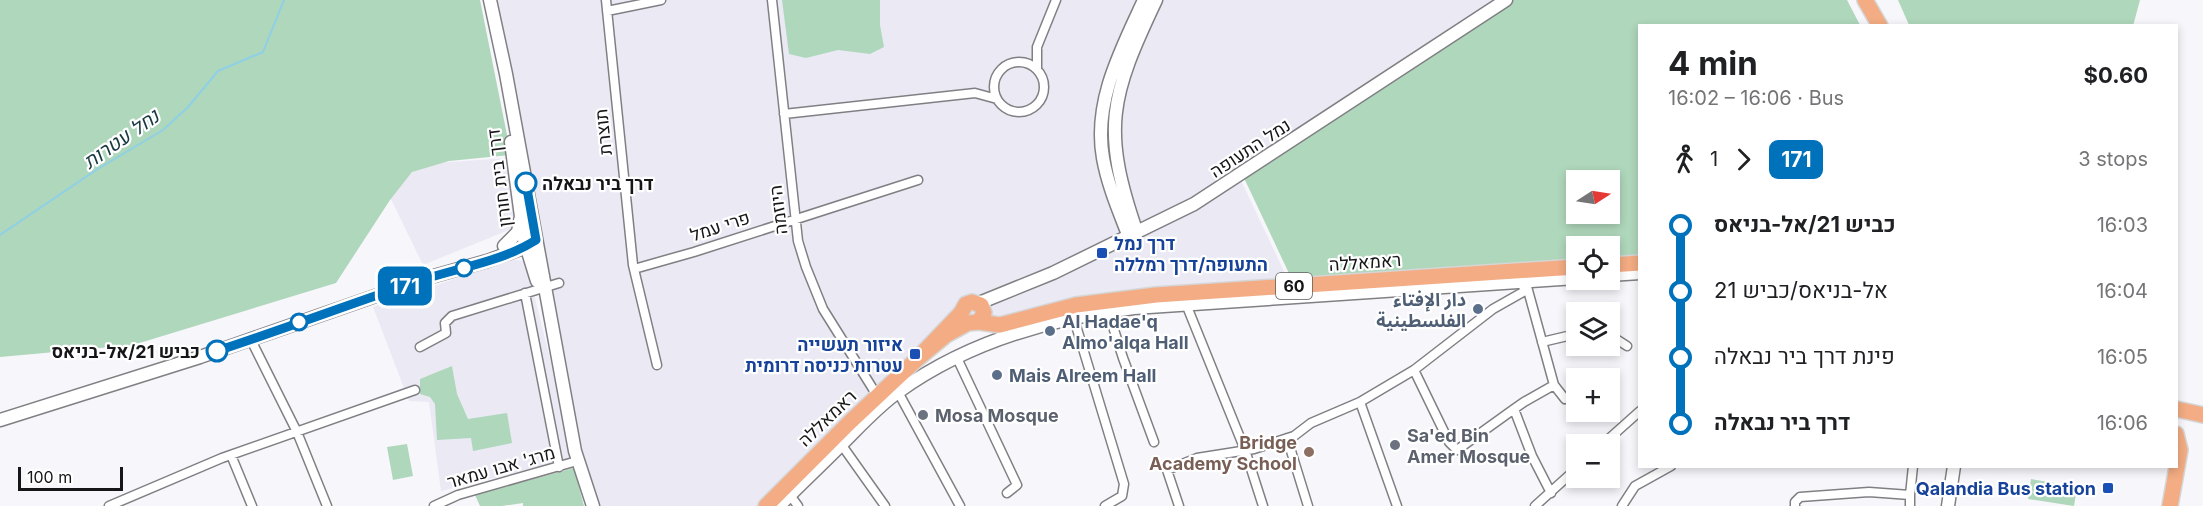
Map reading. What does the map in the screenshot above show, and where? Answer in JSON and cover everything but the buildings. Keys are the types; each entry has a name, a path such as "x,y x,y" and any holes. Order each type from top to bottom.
{"highway":[{"path":"1862,3 1868,24"},
{"path":"1862,3 1878,24"},
{"path":"1620,264 1638,263"},
{"name":"ראמאללה","path":"766,506 916,360 976,315 997,323 1014,321 1076,305 1148,296 1566,268"},
{"name":"60","path":"916,360 964,336 1014,321"},
{"path":"2178,409 2203,415"},
{"path":"2178,442 2180,450 2178,461"},
{"path":"2162,506 2170,468"},
{"path":"2170,506 2177,468"}],"street":[{"name":"דרך בית חורון","path":"490,0 506,74 531,262 542,288"},
{"name":"תוצרת","path":"606,0 634,269 657,365"},
{"path":"607,11 661,0"},
{"name":"היוזמה","path":"772,0 798,241 814,290 836,333 878,397"},
{"path":"1036,69 1037,47 1056,0"},
{"path":"1133,235 1106,171 1101,138 1105,99 1111,76 1143,0"},
{"path":"1133,235 1118,169 1113,132 1115,111 1127,63 1156,0"},
{"name":"נמל התעופה","path":"976,315 997,296 1053,273 1133,235 1222,188 1506,0"},
{"path":"1021,62 1037,47"},
{"path":"1021,62 1036,69 1042,77 1044,91 1034,107 1025,111 1011,111 1003,106 997,99 994,82 997,74 1012,63 1021,62"},
{"name":"דרך בית חורון","path":"506,74 513,158 521,216 548,310 577,461 593,506"},
{"path":"975,93 994,82"},
{"path":"784,114 975,93 997,99"},
{"name":"פרי עמל","path":"634,269 918,180"},
{"path":"504,251 518,232 521,216"},
{"path":"0,420 251,340 529,242"},
{"path":"504,251 531,262"},
{"path":"1620,275 1638,273"},
{"path":"779,506 875,411 898,392 957,358 1009,336 1108,311 1566,279"},
{"path":"1526,282 1554,385 1566,398"},
{"path":"1179,506 1167,470 1197,458 1245,450 1294,436 1311,423 1360,402 1414,370 1493,309 1523,292 1526,282"},
{"path":"420,347 446,333 445,323 452,316 559,283"},
{"path":"525,293 559,467"},
{"path":"1186,304 1245,450 1263,506"},
{"path":"1108,311 1154,442"},
{"path":"1074,319 1124,484 1122,496 1105,506"},
{"path":"1542,342 1566,336"},
{"path":"251,340 297,432 327,506"},
{"path":"1620,341 1627,346"},
{"path":"957,358 1017,485 1007,493"},
{"path":"1414,370 1449,442 1457,450 1524,402 1554,385"},
{"path":"109,506 231,455 416,390"},
{"path":"898,392 960,506"},
{"path":"1360,402 1398,506"},
{"path":"1514,410 1532,456 1551,493"},
{"path":"1614,434 1638,413"},
{"path":"1287,438 1308,506"},
{"path":"841,444 885,506"},
{"path":"231,455 252,506"},
{"name":"מרג' אבו עמאר","path":"434,506 458,495 577,461"},
{"path":"1622,506 1635,486 1667,468"},
{"path":"1910,506 1913,468"},
{"path":"1948,506 1954,468"},
{"path":"1535,506 1566,479"},
{"path":"1795,506 1795,502 1800,497 1869,492 1910,495"},
{"path":"790,495 798,506"}],"shaded area":[{"path":"495,0 1493,0 1238,174 1290,284 1071,301 1005,316 954,313 761,506 600,506 583,456"},
{"path":"508,158 517,213 511,229 423,265 388,193 422,164"},
{"path":"512,259 526,262 553,371 571,459 441,491 429,402 409,401 373,307"}],"green space":[{"path":"0,0 480,0 511,155 449,161 412,172 390,200 336,283 133,345 0,357"},
{"path":"782,0 880,0 880,25 884,47 870,54 838,50 806,58 789,54"},
{"path":"1513,0 1847,0 1859,24 1638,24 1638,256 1620,258 1620,236 1566,236 1566,262 1294,284 1244,178"},
{"path":"1898,0 2140,0 2134,24 1909,24"},
{"path":"452,366 457,394 468,419 507,413 512,443 473,451 471,438 437,440 435,404 430,397 420,394 420,379"},
{"path":"407,444 413,476 393,480 387,447"},
{"path":"574,468 584,506 523,506 523,503 480,506 475,495"},
{"path":"2031,479 2077,487 2074,506 2028,499"}],"waterway":[{"name":"נחל עטרות","path":"0,235 96,170 163,130 188,107 218,71 263,52 284,0"}],"bus line":[{"name":"171","path":"217,351 427,278 479,264 526,247 536,240 526,183"}],"place":[{"name":"דרך ביר נבאלה","path":"526,183"},
{"name":"דרך נמל התעופה/דרך רמללה","path":"1102,253"},
{"name":"دار الإفتاء الفلسطينية","path":"1478,309"},
{"name":"Al Hadae'q Almo'alqa Hall","path":"1050,331"},
{"name":"כביש 21/אל-בניאס","path":"217,351"},
{"name":"איזור תעשייה עטרות כניסה דרומית","path":"915,354"},
{"name":"Mais Alreem Hall","path":"997,375"},
{"name":"Mosa Mosque","path":"923,415"},
{"name":"Sa'ed Bin Amer Mosque","path":"1395,445"},
{"name":"Bridge Academy School","path":"1309,452"},
{"name":"Qalandia Bus station","path":"2108,488"}]}
